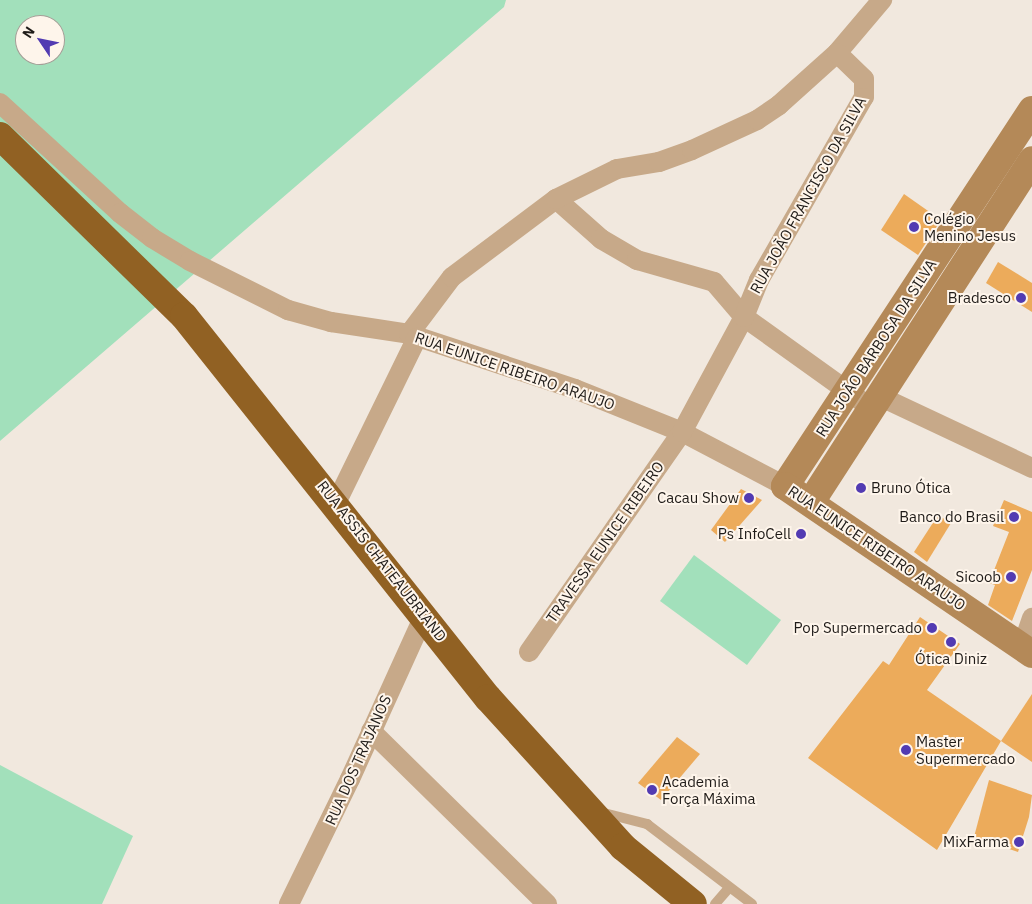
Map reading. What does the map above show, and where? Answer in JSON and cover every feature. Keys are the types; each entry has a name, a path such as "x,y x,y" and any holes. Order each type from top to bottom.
{"highway":[{"name":"RUA ASSIS CHATEAUBRIAND","path":"0,136 78,210 184,316 425,614 488,698 623,847 693,904"}],"street":[{"path":"336,504 413,336 452,277 556,199 616,169 674,157 757,120 801,87 838,53 882,0"},
{"name":"RUA JOÃO FRANCISCO DA SILVA","path":"682,432 744,317 758,280 864,97 864,79 838,53"},
{"name":"RUA EUNICE RIBEIRO ARAUJO","path":"0,103 120,213 190,261 288,310 331,322 413,336 575,389 682,432 785,486 811,502 1027,650"},
{"name":"RUA JOÃO BARBOSA DA SILVA","path":"785,486 1032,110"},
{"name":"RUA JOÃO BARBOSA DA SILVA","path":"811,502 1032,160"},
{"path":"556,199 595,234 637,260 714,282 744,317 847,393 875,402 1032,468"},
{"name":"TRAVESSA EUNICE RIBEIRO","path":"529,652 682,432"},
{"name":"RUA DOS TRAJANOS","path":"289,904 425,614"},
{"path":"1027,650 1032,618"},
{"path":"371,731 547,904"}],"lane":[{"path":"587,808 647,824 752,904"},
{"path":"715,904 729,888"}],"green space":[{"path":"0,0 506,0 504,7 0,441"},
{"path":"694,555 781,620 747,665 660,601"},
{"path":"0,765 133,836 102,904 0,904"}],"building":[{"name":"Colégio Menino Jesus","path":"904,194 941,220 918,255 881,230"},
{"name":"Bradesco","path":"998,262 1032,283 1032,312 986,283"},
{"path":"741,489 762,500 725,542 711,530"},
{"path":"1004,500 1032,512 1032,570 1012,621 988,605 995,585 989,583 1009,532 993,526"},
{"path":"938,515 951,523 927,562 914,552"},
{"name":"Master Supermercado","path":"920,617 960,644 927,690 1001,741 937,850 808,758 883,661 889,665"},
{"path":"1032,694 1032,762 1001,741"},
{"path":"677,737 700,754 661,800 638,783"},
{"path":"989,780 1032,795 1029,817 1018,852 974,837"}],"place":[{"name":"Colégio Menino Jesus","path":"914,227"},
{"name":"Bradesco","path":"1021,298"},
{"name":"Bruno Ótica","path":"861,488"},
{"name":"Cacau Show","path":"749,498"},
{"name":"Banco do Brasil","path":"1014,517"},
{"name":"Ps InfoCell","path":"801,534"},
{"name":"Sicoob","path":"1011,577"},
{"name":"Pop Supermercado","path":"932,628"},
{"name":"Ótica Diniz","path":"951,642"},
{"name":"Master Supermercado","path":"906,750"},
{"name":"Academia Força Máxima","path":"652,790"},
{"name":"MixFarma","path":"1019,842"}]}
